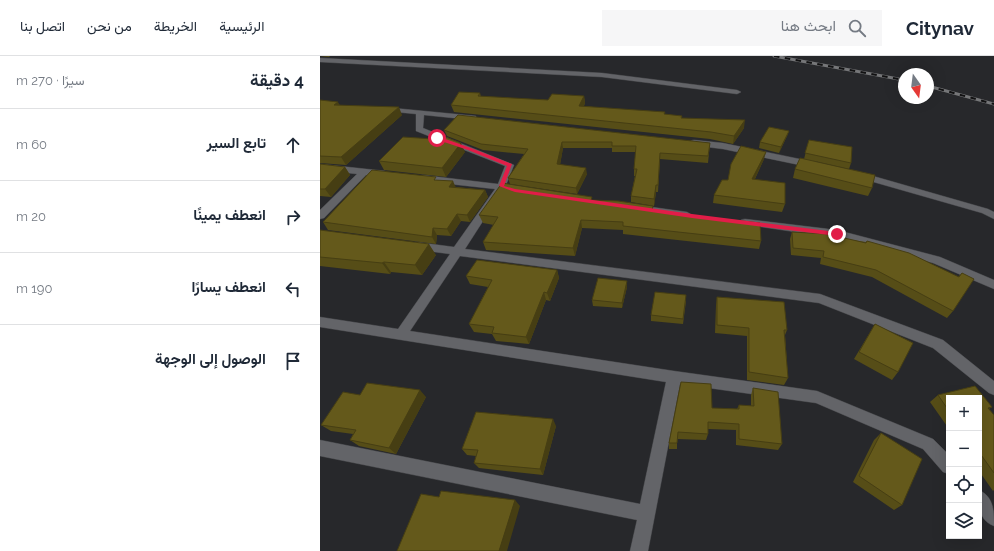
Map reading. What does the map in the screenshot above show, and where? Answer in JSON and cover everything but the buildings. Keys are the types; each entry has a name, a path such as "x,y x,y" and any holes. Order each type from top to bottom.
{"street":[{"path":"335,61 342,56"},
{"path":"320,60 602,75 737,92"},
{"path":"374,108 479,118"},
{"path":"401,334 501,186 510,166 470,149 437,138 418,129 420,112"},
{"path":"685,142 731,148 827,168"},
{"path":"320,167 395,175"},
{"path":"320,216 364,172"},
{"path":"849,173 984,211 994,216"},
{"path":"410,177 501,186 515,190"},
{"path":"630,207 700,217"},
{"path":"731,220 837,234 936,260 994,285"},
{"path":"404,245 820,299 938,344 994,389"},
{"path":"320,322 674,378 817,397 928,444 946,463"},
{"path":"639,551 674,378"},
{"path":"320,448 646,514"},
{"path":"982,501 994,518"}],"railway":[{"path":"774,56 898,79"},
{"path":"934,88 994,104"}],"route":[{"path":"437,138 470,149 510,166 501,186 515,190 692,216 837,234"}]}
